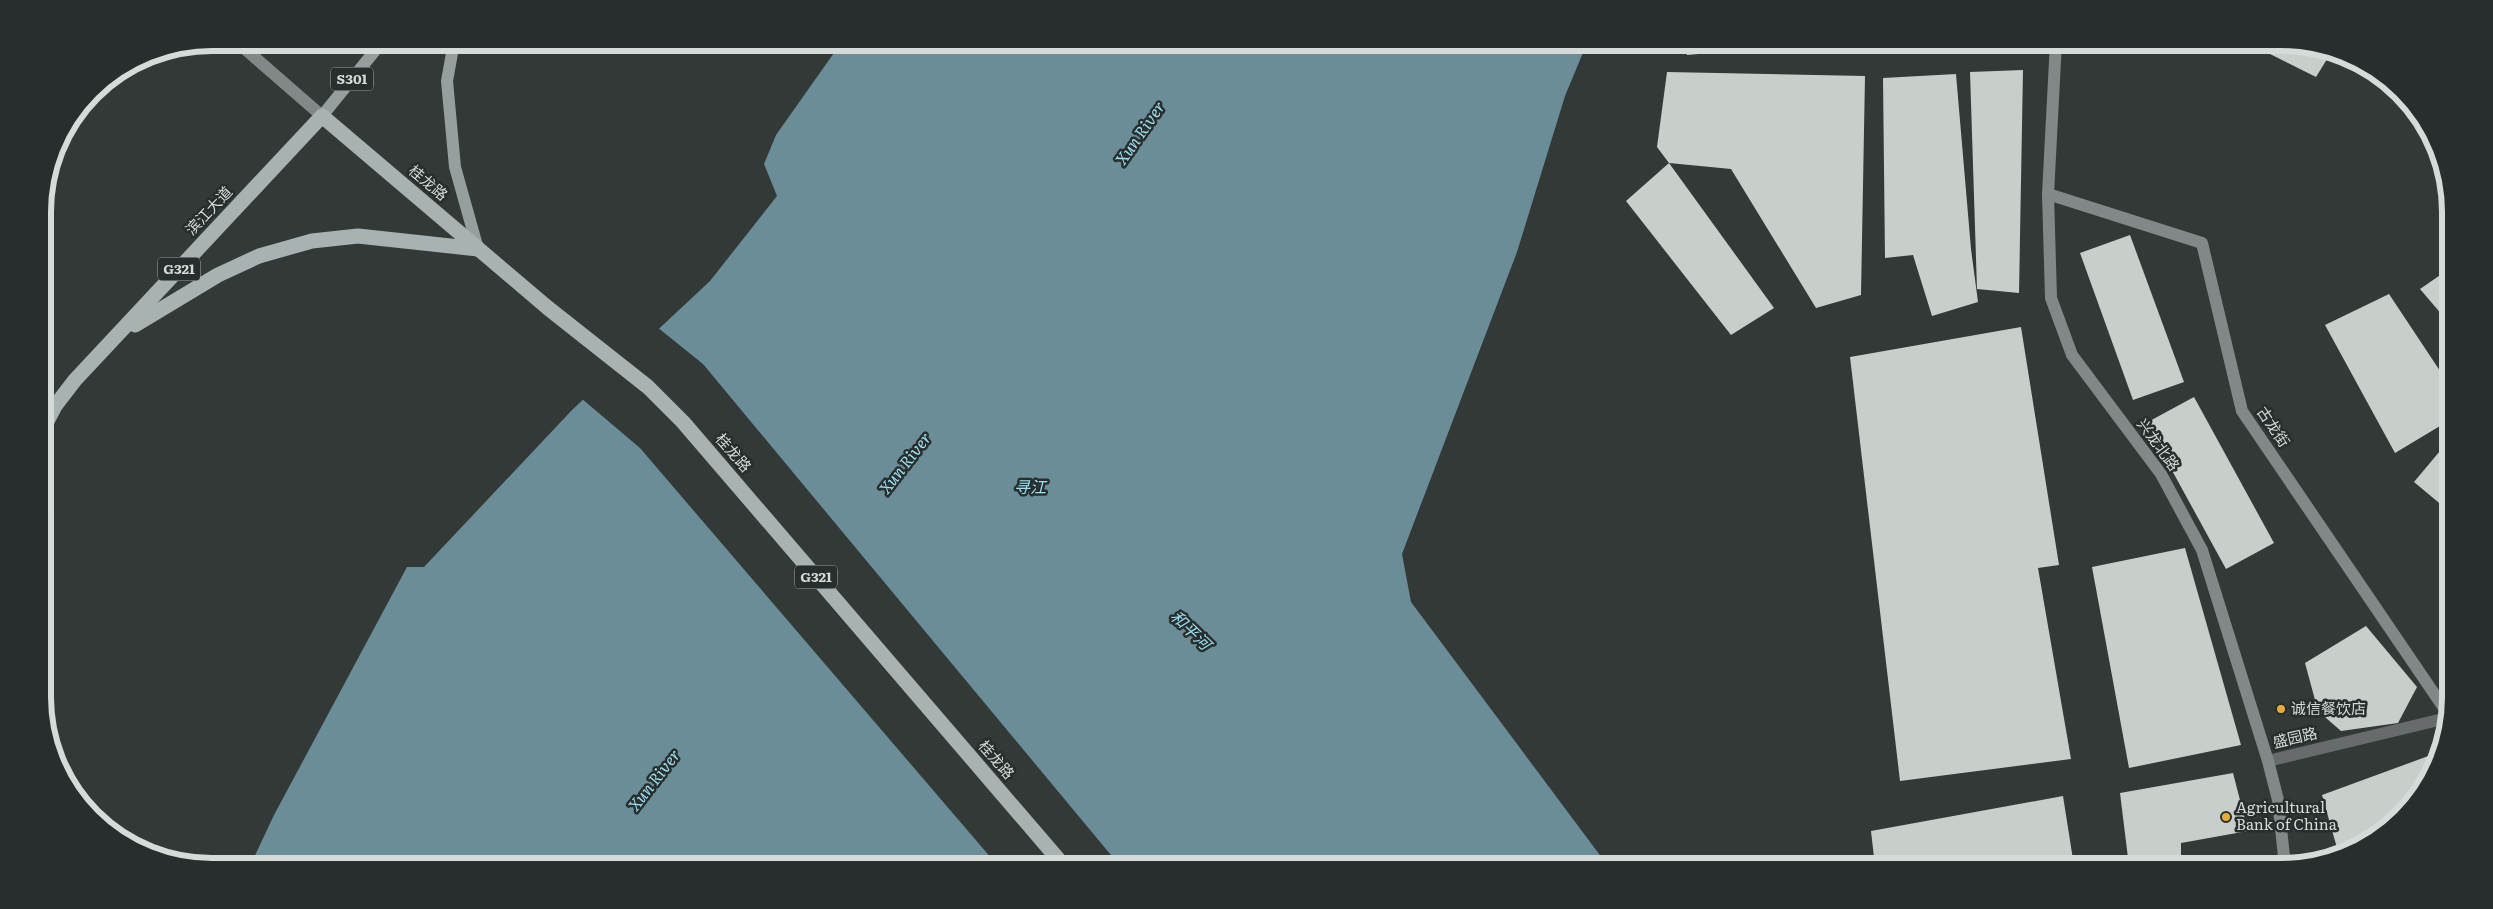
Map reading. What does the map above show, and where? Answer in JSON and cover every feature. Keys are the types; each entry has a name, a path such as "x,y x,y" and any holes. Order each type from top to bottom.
{"highway":[{"name":"桂龙路","path":"322,116 548,308 648,387 683,422 1057,858"},
{"name":"滨江大道","path":"52,413 75,380 322,116"},
{"path":"118,334 218,274 259,256 312,241 358,236 478,248"}],"main road":[{"name":"兴龙北路","path":"2056,51 2048,194 2051,298 2072,355 2161,474 2202,550 2268,761 2278,800 2284,857"},
{"path":"248,52 322,116"},
{"name":"滨江大道","path":"322,116 374,52"},
{"path":"452,52 447,81 455,167 478,248"},
{"name":"古龙街","path":"2048,194 2202,243 2242,411 2441,704"}],"street":[{"name":"盛园路","path":"2268,761 2440,720"}],"water":[{"name":"寻江","path":"1584,51 1565,96 1517,252 1402,554 1411,602 1602,857 254,858 274,815 407,567 424,567 572,410 710,281 777,196 764,164 776,135 835,52"}],"pier":[{"path":"657,327 703,364 1113,858 991,858 640,448 581,398"}],"building":[{"path":"1686,51 1729,51 1687,55"},
{"path":"2264,51 2312,54 2327,59 2316,77"},
{"path":"2023,70 2019,293 1977,289 1970,72"},
{"path":"1667,72 1865,76 1861,295 1816,308 1731,169 1669,163 1657,147"},
{"path":"1956,74 1971,249 1978,302 1932,316 1913,255 1885,258 1883,78"},
{"path":"1669,163 1774,308 1731,335 1626,201"},
{"path":"2130,235 2184,382 2133,400 2080,253"},
{"path":"2442,274 2442,315 2420,289"},
{"path":"2389,294 2442,374 2442,425 2395,453 2325,325"},
{"path":"2021,327 2059,565 2038,568 2071,759 1900,781 1850,357"},
{"path":"2194,397 2274,543 2226,569 2146,423"},
{"path":"2442,449 2442,505 2414,482"},
{"path":"2185,548 2241,745 2129,768 2092,567"},
{"path":"2366,626 2417,687 2398,723 2341,731 2318,711 2305,663"},
{"path":"2430,755 2415,786 2395,811 2361,836 2337,847 2322,795"},
{"path":"2233,773 2248,831 2181,843 2181,857 2128,857 2120,793"},
{"path":"2063,796 2073,857 1874,857 1871,831"}],"place":[{"name":"诚信餐饮店","path":"2281,709"},
{"name":"Agricultural Bank of China","path":"2226,817"}],"water label":[{"name":"Xun River","path":"1140,133"},
{"name":"Xun River","path":"905,463"},
{"name":"和平河","path":"1191,630"},
{"name":"Xun River","path":"654,780"}]}
